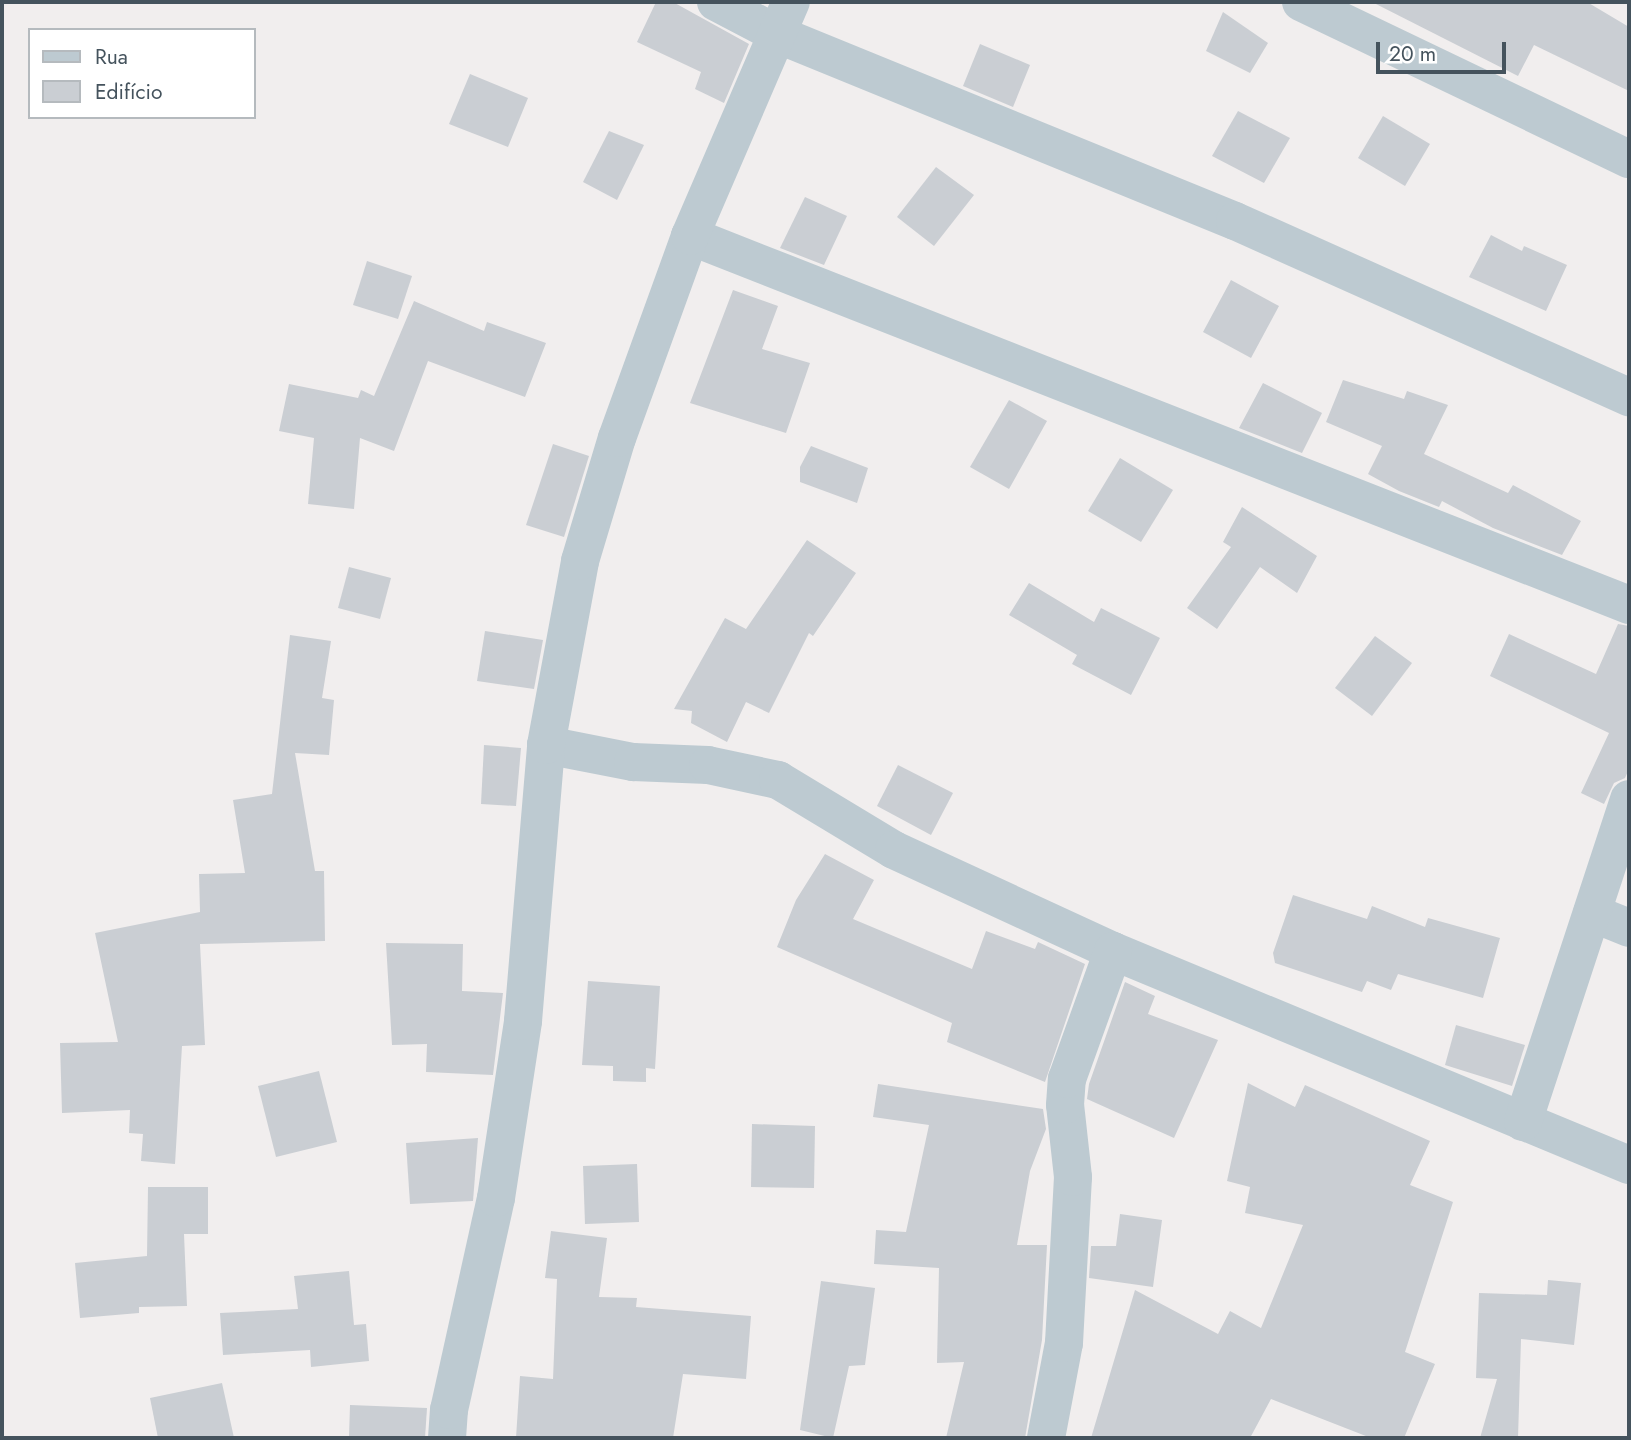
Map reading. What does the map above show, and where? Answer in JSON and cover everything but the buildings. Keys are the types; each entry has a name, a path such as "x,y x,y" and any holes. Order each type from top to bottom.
{"street":[{"path":"716,2 785,18 1629,397"},
{"path":"1301,2 1629,159"},
{"path":"447,1438 449,1410 496,1198 523,1021 547,746 580,561 617,439 690,236 785,18"},
{"path":"690,236 1629,605"},
{"path":"547,746 633,762 708,765 778,780 894,850 1113,951 1629,1165"},
{"path":"1523,1122 1629,799"},
{"path":"1592,913 1629,928"},
{"path":"1046,1438 1065,1329 1073,1177 1065,1105 1067,1079 1113,951"}]}
